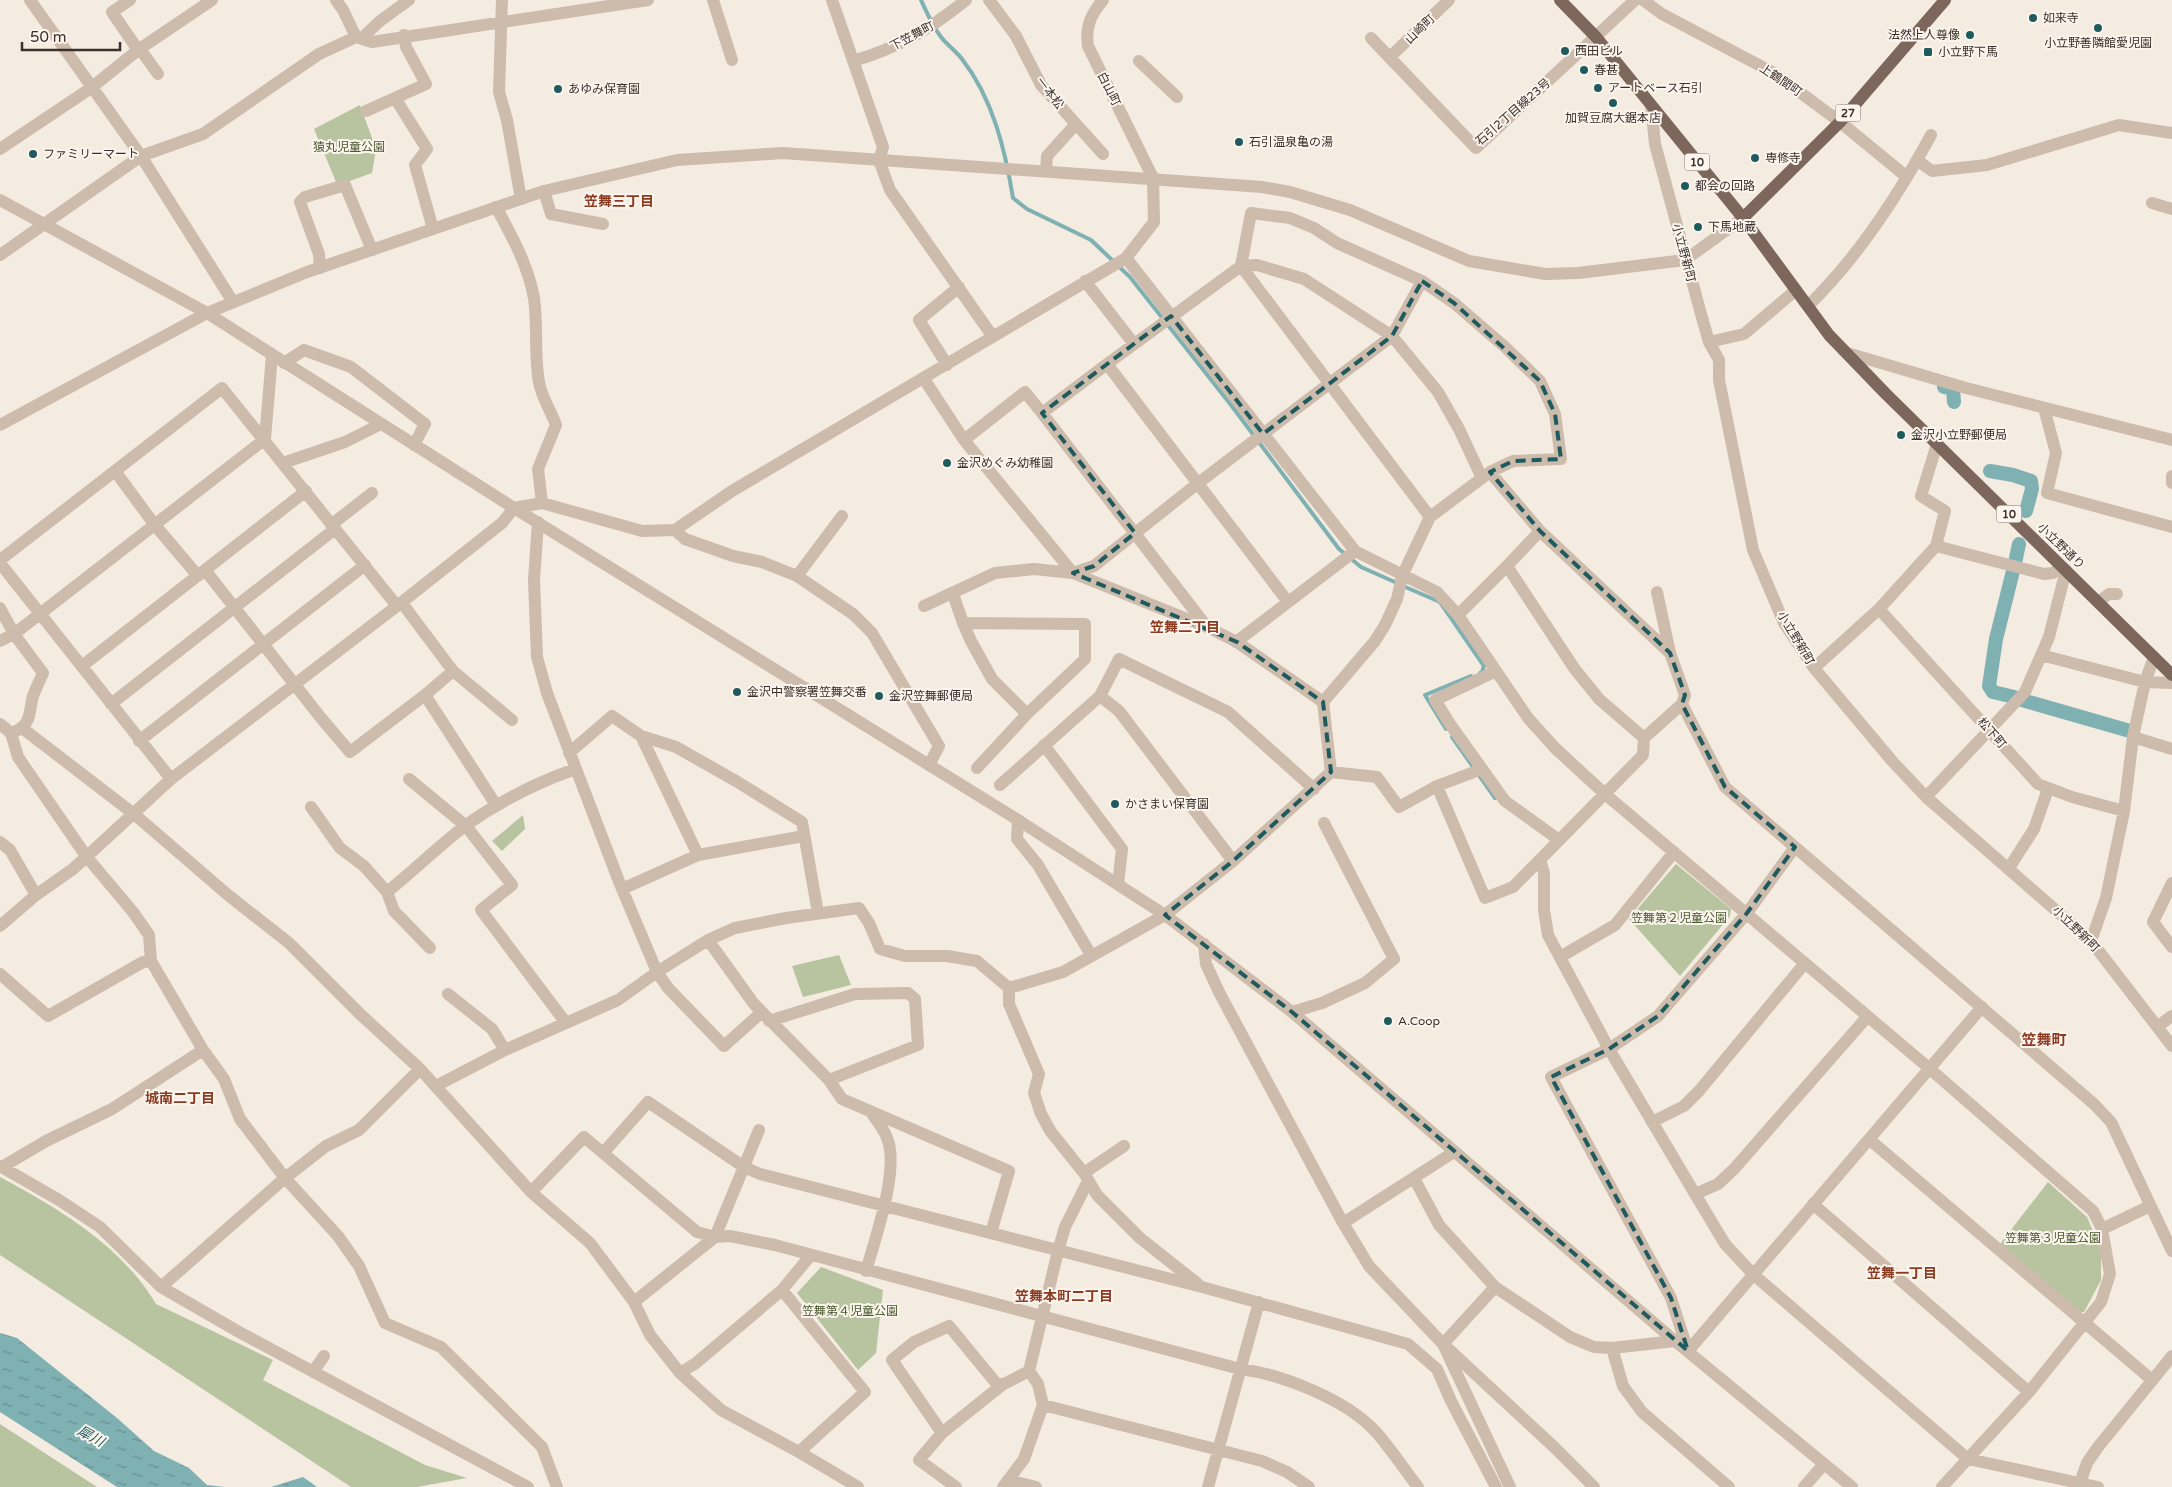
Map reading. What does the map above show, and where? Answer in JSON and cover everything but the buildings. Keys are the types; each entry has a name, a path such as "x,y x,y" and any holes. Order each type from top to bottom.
{"main road":[{"name":"10","path":"1560,0 1596,37 1743,218 1829,335 1847,353"},
{"name":"27","path":"1743,218 1840,122 1945,0"},
{"name":"小立野通り","path":"1847,353 2172,675"}],"street":[{"path":"30,0 141,156 233,302"},
{"path":"130,0 112,12 158,74"},
{"path":"2,144 91,88 139,50 212,0"},
{"path":"336,0 359,38 372,42 404,35 500,23 648,0"},
{"path":"0,255 141,156 203,134 319,54 359,38 409,0"},
{"path":"502,0 499,92 507,120 520,199"},
{"path":"713,0 732,60"},
{"path":"832,0 884,146 879,160 890,190 993,337"},
{"name":"下笠舞町","path":"853,61 878,54 933,26 966,0"},
{"name":"一本松","path":"989,0 1016,36 1041,86 1103,154"},
{"name":"白山町","path":"1103,0 1089,18 1086,35 1088,46 1153,178"},
{"name":"山崎町","path":"1390,58 1449,0"},
{"path":"1596,37 1635,0"},
{"name":"上鶴間町","path":"1643,0 1662,14 1774,73 1840,122 1907,177"},
{"path":"366,112 426,84 406,46 404,35"},
{"name":"石引2丁目線23号","path":"1371,38 1476,148 1596,37"},
{"path":"1139,61 1177,97"},
{"path":"395,98 427,149 415,166 433,229"},
{"name":"小立野新町","path":"1651,105 1655,144 1685,260 1709,342 1719,360 1719,380 1753,550 1784,623 1814,668 1893,762 1926,797 2091,941 2172,1046"},
{"path":"1046,171 1047,156 1076,124"},
{"path":"1917,160 1932,171 1987,165 2119,125 2172,133"},
{"path":"1808,306 1834,280 1907,177 1931,135"},
{"path":"0,425 206,313 233,302 320,268 544,191 677,160 783,152 1262,187 1290,192 1350,210 1469,261 1545,274 1578,273 1685,260 1743,218"},
{"path":"0,926 36,895 73,869 171,779 502,523 514,508 542,503 642,531 675,530 732,491 1126,258 1154,222 1153,178"},
{"path":"320,268 319,254 300,202 305,198 346,186 372,250"},
{"path":"544,191 551,214 603,224"},
{"path":"0,200 206,313 514,508 1018,820 1164,915 1292,1012 1675,1341 1852,1487"},
{"path":"2152,203 2172,208"},
{"path":"496,207 525,265 534,296 537,321 539,384 556,424 538,469 542,503"},
{"path":"1331,772 1323,702 1376,641 1397,598 1402,576 1430,517 1486,475 1513,461 1561,458 1554,414 1540,381 1505,347 1454,303 1422,281 1337,243 1314,228 1290,218 1251,213 1241,266 1430,517"},
{"path":"1126,258 1355,551 1437,592 1458,616 1528,718 1550,742 1605,794 1867,1017 1930,1068 2092,1211 2102,1229 2110,1274 2101,1302 2029,1392 1942,1487"},
{"path":"1042,412 1241,266 1257,265 1304,278 1392,336 1438,392 1486,475 1540,531 1670,653"},
{"path":"1085,281 1134,344"},
{"path":"1074,573 1094,566 1197,484 1392,336 1422,281"},
{"path":"947,365 919,320 959,287"},
{"path":"1709,342 1744,334 1796,290"},
{"path":"284,363 304,350 351,367 425,424 414,445"},
{"path":"1847,353 1966,388 2172,440"},
{"path":"0,641 14,634 265,439 272,355"},
{"path":"1107,364 1288,602"},
{"path":"924,379 964,440 1074,573"},
{"path":"171,779 139,741 0,562 222,388 265,439 333,527 453,670 512,720"},
{"path":"964,440 1025,392 1207,627"},
{"path":"2044,408 2056,453 2047,493 2172,527"},
{"path":"283,463 345,442 381,424"},
{"path":"1814,668 1879,609 1936,546 1945,511 1921,496 1937,444"},
{"path":"115,471 154,524 234,608 350,752 425,696 453,670"},
{"path":"2172,476 2172,484"},
{"path":"82,666 306,491"},
{"path":"111,704 234,608 372,493"},
{"path":"796,576 842,516"},
{"path":"538,522 534,580 537,657 547,693 575,769 656,972 668,988 724,1046 766,1016 855,994 908,993 914,999 918,1045 829,1080"},
{"path":"675,530 685,539 733,556 762,562 796,576 853,614 872,633 939,746 929,765"},
{"path":"1458,616 1540,531"},
{"path":"1936,546 2044,574 2053,573 2064,568"},
{"path":"1236,642 1355,551"},
{"path":"139,741 365,565"},
{"path":"1507,566 1574,668 1599,699 1644,738"},
{"path":"1926,797 2025,692 2049,637 2064,568"},
{"path":"924,606 995,573 1034,569 1074,573 1207,627 1236,642 1323,702"},
{"path":"1437,786 1485,898 1513,887 1643,755 1644,738 1682,704 1685,695 1670,653 1657,592"},
{"path":"953,594 971,641 992,679 1027,714"},
{"path":"2098,602 2109,594 2117,594"},
{"path":"0,608 14,634 43,673 33,698 30,717 16,731 18,757 86,856 133,912 149,935 151,962 203,1050 224,1079 240,1119 285,1178 338,1236 359,1266 385,1323 440,1347 542,1447 557,1487"},
{"name":"松下町","path":"1879,609 2038,784 2048,789"},
{"path":"963,623 1085,624 1085,659 1027,714 977,768"},
{"path":"2041,656 2145,682 2172,683"},
{"path":"2091,941 2106,898 2124,811 2133,737 2145,682 2154,657"},
{"path":"1000,785 1100,696 1119,658 1228,712 1314,789"},
{"path":"1496,671 1435,700 1505,801 1559,840"},
{"path":"425,696 496,805"},
{"path":"1100,696 1119,711 1232,861"},
{"path":"1682,704 1725,787 2094,1104 2111,1122 2172,1251"},
{"path":"569,753 612,716 641,736 676,747 802,822 818,913"},
{"path":"0,724 16,731 134,814 228,895 289,943 360,1014 420,1069 532,1192 590,1243 634,1302 650,1335 680,1373 721,1410 799,1452 858,1487"},
{"path":"641,736 698,855"},
{"path":"2133,737 2172,749"},
{"path":"1044,745 1122,850 1118,884"},
{"path":"387,892 466,826 496,805 539,782 575,769"},
{"path":"1331,772 1376,777 1399,807 1437,786 1482,769"},
{"path":"1009,988 1063,972 1164,915 1232,861 1331,772"},
{"path":"409,779 466,826 512,885 481,910 566,1022"},
{"path":"2009,868 2034,829 2048,789 2124,811"},
{"path":"311,807 340,848 364,866 387,892 394,911 430,948"},
{"path":"1018,820 1017,839 1038,865 1092,955"},
{"path":"1292,1012 1322,1002 1365,983 1394,959 1324,823"},
{"path":"622,889 698,855 804,836"},
{"path":"0,842 10,850 36,895"},
{"path":"1688,1351 1671,1298 1551,1076 1609,1049 1658,1016 1747,913 1795,847"},
{"path":"1560,957 1616,925 1674,852"},
{"path":"1540,860 1544,873 1544,910 1548,935 1609,1049 1725,1244 1754,1275 1968,1459 2098,1487"},
{"path":"2172,883 2153,922 2172,947"},
{"path":"436,1086 505,1050 618,1000 656,972 708,940 735,928 818,913 859,908 869,923 880,949 905,956 947,956 977,962 1009,988"},
{"path":"708,940 766,1016 829,1080 842,1099 1009,1171 991,1233"},
{"path":"1204,944 1206,964 1220,994 1342,1222 1369,1266 1443,1344 1554,1447 1594,1487"},
{"path":"0,974 48,1016 143,962 151,962"},
{"path":"1652,1122 1684,1106 1699,1091 1804,963"},
{"path":"1009,988 1009,1004 1040,1074 1034,1093 1041,1114 1051,1132 1086,1177 1097,1195 1140,1238 1202,1287"},
{"path":"448,994 492,1029 505,1050"},
{"path":"1688,1351 1982,1007"},
{"path":"2158,1026 2172,1016"},
{"path":"1695,1194 1718,1184 1734,1169 1867,1017"},
{"path":"1,1167 112,1109 203,1050"},
{"path":"161,1287 285,1178 326,1146 359,1130 420,1069"},
{"path":"604,1152 648,1102 744,1167 760,1174 1202,1287 1408,1344 1437,1369 1451,1401 1496,1487"},
{"path":"866,1271 884,1205 892,1156 888,1138 871,1111"},
{"path":"634,1302 715,1237 759,1130"},
{"path":"532,1192 584,1137 697,1232 715,1237 730,1236 774,1245 866,1271 1256,1371 1303,1386 1348,1410 1375,1432 1418,1487"},
{"path":"1870,1140 2152,1380"},
{"path":"956,1487 919,1460 942,1433 1002,1385 1029,1371 1058,1251 1086,1177 1124,1146"},
{"path":"1342,1222 1454,1152"},
{"path":"1,1167 51,1195 100,1228 161,1287 313,1372 528,1487"},
{"path":"1414,1178 1439,1225 1495,1288 1570,1337 1594,1347 1612,1348 1675,1341"},
{"path":"1812,1204 2029,1392"},
{"path":"2102,1229 2150,1206"},
{"path":"680,1373 696,1363 782,1290 812,1255"},
{"path":"1443,1344 1495,1288"},
{"path":"782,1290 865,1392 799,1452"},
{"path":"1208,1487 1259,1302"},
{"path":"942,1433 892,1360 914,1342 949,1326 996,1383 1002,1385"},
{"path":"1443,1344 1510,1487"},
{"path":"1612,1348 1623,1386 1642,1412 1729,1487"},
{"path":"313,1372 324,1356"},
{"path":"2080,1483 2087,1463 2098,1447 2172,1356"},
{"path":"1006,1483 1024,1460 1043,1405 1038,1384 1029,1371"},
{"path":"1043,1405 1262,1461 1279,1468 1309,1487"},
{"path":"1804,1487 1824,1464"},
{"path":"1006,1483 1036,1487"}],"highlighted area":[{"path":"1422,281 1454,303 1540,381 1555,414 1561,459 1513,461 1490,472 1540,531 1670,653 1685,695 1682,704 1725,787 1795,847 1747,913 1658,1016 1609,1049 1551,1077 1671,1298 1688,1351 1292,1012 1165,915 1233,861 1331,772 1323,702 1237,642 1073,573 1094,566 1135,533 1042,413 1171,316 1263,434 1392,336"}],"green space":[{"name":"猿丸児童公園","path":"360,105 376,149 372,173 347,182 336,182 314,129"},
{"path":"523,815 525,829 502,851 492,841"},
{"name":"笠舞第２児童公園","path":"1676,864 1731,909 1730,916 1680,976 1629,919"},
{"path":"839,955 851,985 803,997 792,966"},
{"path":"0,1177 66,1216 107,1246 142,1283 156,1304 273,1360 263,1380 425,1465 467,1478 417,1487 351,1487 0,1255"},
{"name":"笠舞第３児童公園","path":"2048,1182 2087,1217 2101,1250 2101,1280 2084,1312 2079,1312 2000,1244"},
{"name":"笠舞第４児童公園","path":"821,1267 883,1290 876,1353 858,1370 797,1293"},
{"path":"0,1424 97,1487 0,1487"}],"water":[{"name":"犀川","path":"0,1333 17,1338 117,1418 154,1451 189,1468 207,1485 225,1487 117,1487 0,1412"},
{"path":"303,1477 317,1487 271,1487"}],"waterway":[{"path":"921,0 943,40 957,53 973,74 990,108 1002,143 1013,198 1027,209 1091,240 1130,277 1231,405 1339,549 1361,567 1397,583"},
{"path":"1944,387 1953,389 1954,402"},
{"path":"1990,471 2013,475 2031,481 2032,489 2026,511"},
{"path":"2015,563 2019,544"},
{"path":"2013,571 1996,639 1989,686 1993,692 2014,697"},
{"path":"1403,586 1440,602 1484,666 1480,673"},
{"path":"1446,729 1425,695 1471,676"},
{"path":"2022,700 2130,731"},
{"path":"1452,737 1495,798"}],"place":[{"name":"如来寺","path":"2033,18"},
{"name":"小立野善隣館愛児園","path":"2098,28"},
{"name":"法然上人尊像","path":"1970,35"},
{"name":"西田ビル","path":"1565,51"},
{"name":"小立野下馬","path":"1928,52"},
{"name":"春甚","path":"1584,70"},
{"name":"アートベース石引","path":"1598,88"},
{"name":"あゆみ保育園","path":"558,89"},
{"name":"加賀豆腐大鋸本店","path":"1613,103"},
{"name":"石引温泉亀の湯","path":"1239,142"},
{"name":"ファミリーマート","path":"33,154"},
{"name":"専修寺","path":"1755,158"},
{"name":"都会の回路","path":"1685,186"},
{"name":"下馬地蔵","path":"1698,227"},
{"name":"金沢小立野郵便局","path":"1901,435"},
{"name":"金沢めぐみ幼稚園","path":"947,463"},
{"name":"金沢中警察署笠舞交番","path":"737,692"},
{"name":"金沢笠舞郵便局","path":"879,696"},
{"name":"かさまい保育園","path":"1115,804"},
{"name":"A.Coop","path":"1388,1021"}],"district":[{"name":"笠舞三丁目","path":"619,201"},
{"name":"笠舞二丁目","path":"1185,627"},
{"name":"笠舞町","path":"2044,1040"},
{"name":"城南二丁目","path":"180,1098"},
{"name":"笠舞一丁目","path":"1902,1273"},
{"name":"笠舞本町二丁目","path":"1064,1296"}]}
